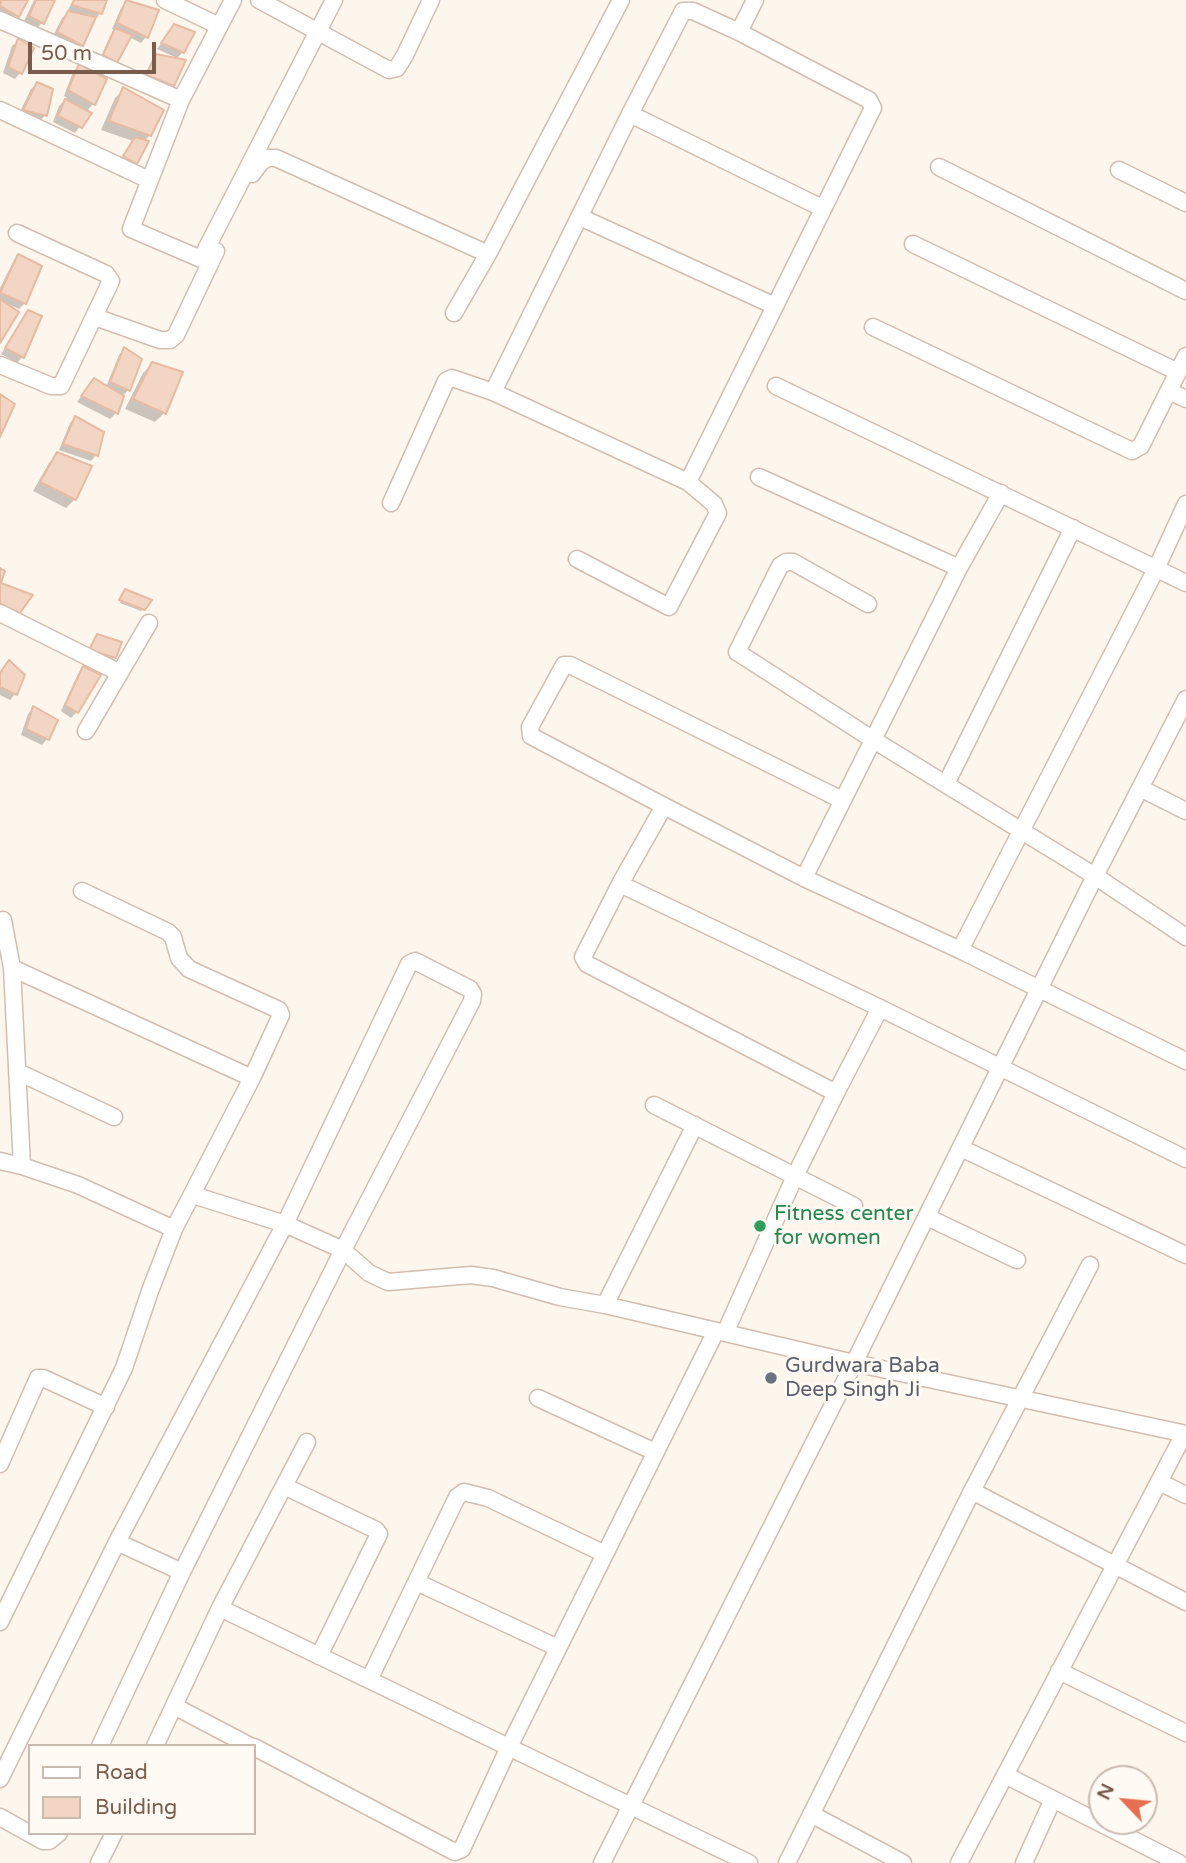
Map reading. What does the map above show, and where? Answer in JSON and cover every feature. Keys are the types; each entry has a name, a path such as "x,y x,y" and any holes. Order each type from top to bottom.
{"street":[{"path":"164,0 219,26"},
{"path":"233,0 181,100 131,229 201,260 334,0"},
{"path":"259,0 383,69 392,70 397,68 405,55 431,0"},
{"path":"454,313 488,254 621,0"},
{"path":"740,33 755,0"},
{"path":"493,392 683,11 693,11 869,100 873,105 872,112 688,482"},
{"path":"0,20 181,100"},
{"path":"0,110 149,180"},
{"path":"630,114 822,208"},
{"path":"95,317 160,340 174,338 254,171 268,158 276,158 488,254"},
{"path":"939,167 1186,291"},
{"path":"1119,170 1186,203"},
{"path":"580,217 775,306"},
{"path":"0,365 51,386 61,386 110,284 109,276 17,233"},
{"path":"913,244 1178,372"},
{"path":"873,327 1132,451 1142,446 1186,356"},
{"path":"391,503 446,381 454,377 493,392 688,482 714,504 718,513 669,607 577,559"},
{"path":"776,386 1186,583"},
{"path":"1169,391 1186,399"},
{"path":"759,477 959,568"},
{"path":"804,878 959,568 1000,493"},
{"path":"960,950 1156,569 1186,504"},
{"path":"946,784 1073,528"},
{"path":"868,604 793,562 786,562 780,566 737,652 872,739 1095,876 1186,937"},
{"path":"0,613 120,673"},
{"path":"86,731 149,623"},
{"path":"842,800 570,665 564,665 530,727 531,736 804,878 1186,1060"},
{"path":"601,1863 854,1363 1095,876 1184,709"},
{"path":"1140,788 1186,811"},
{"path":"664,806 584,953 585,963 836,1093"},
{"path":"620,884 1186,1159"},
{"path":"0,1622 132,1349 150,1291 174,1229 281,1017 280,1012 189,969 179,958 171,934 82,891"},
{"path":"1157,918 1186,924"},
{"path":"3,920 12,968 22,1166"},
{"path":"0,1779 117,1542 285,1224 409,964 415,961 470,989 473,994 472,1002 343,1250 182,1572 101,1744"},
{"path":"12,968 252,1078"},
{"path":"256,1749 445,1856 457,1852 464,1845 509,1747 655,1452 720,1332 880,1008"},
{"path":"18,1072 114,1117"},
{"path":"654,1105 853,1206"},
{"path":"605,1305 695,1125"},
{"path":"961,1148 1186,1255"},
{"path":"0,1161 78,1185 174,1229"},
{"path":"193,1195 285,1224 343,1250 369,1273 388,1282 471,1275 493,1278 560,1297 1185,1434 959,1863"},
{"path":"927,1216 1017,1261"},
{"path":"788,1863 972,1491 1090,1265"},
{"path":"0,1464 38,1378 106,1407"},
{"path":"538,1398 655,1452"},
{"path":"156,1744 220,1608 307,1442"},
{"path":"1159,1482 1186,1495"},
{"path":"284,1486 376,1530 379,1534 319,1656"},
{"path":"972,1491 1186,1602"},
{"path":"369,1680 457,1497 464,1492 488,1498 605,1554"},
{"path":"117,1542 182,1572"},
{"path":"425,1586 558,1648"},
{"path":"220,1608 749,1863"},
{"path":"1059,1671 1186,1733"},
{"path":"174,1706 246,1744"},
{"path":"1005,1775 1180,1863"},
{"path":"1024,1863 1053,1799"},
{"path":"811,1814 903,1863"},
{"path":"0,1817 28,1832"},
{"path":"34,1835 49,1842 57,1835"},
{"path":"99,1863 113,1835"}],"building":[{"path":"1,0 28,0 19,17 0,6"},
{"path":"36,0 55,0 44,24 29,16"},
{"path":"74,0 107,0 102,14 72,5"},
{"path":"126,0 159,10 148,38 117,23"},
{"path":"68,11 96,17 83,46 57,32"},
{"path":"174,24 195,32 184,53 161,43"},
{"path":"115,28 132,35 117,63 103,55"},
{"path":"18,38 34,48 22,74 8,67"},
{"path":"156,54 186,60 174,86 146,75"},
{"path":"79,64 107,79 95,105 68,90"},
{"path":"37,82 53,89 47,116 23,110"},
{"path":"123,87 164,110 151,136 109,121"},
{"path":"65,99 92,113 82,128 58,116"},
{"path":"135,137 149,141 137,164 123,156"},
{"path":"18,254 42,266 26,304 0,293"},
{"path":"0,299 19,312 0,343"},
{"path":"28,310 42,316 24,358 5,348"},
{"path":"124,347 142,359 130,391 110,382"},
{"path":"152,362 183,372 166,414 133,399"},
{"path":"94,378 124,396 118,414 81,396"},
{"path":"0,394 15,404 0,437"},
{"path":"75,416 104,432 98,456 63,444"},
{"path":"57,452 92,466 76,500 40,482"},
{"path":"0,568 5,571 1,583 33,595 20,613 0,604"},
{"path":"125,589 152,600 145,610 119,600"},
{"path":"97,634 122,642 116,658 89,650"},
{"path":"9,660 25,675 17,695 0,687 0,673"},
{"path":"83,666 101,675 78,713 65,705"},
{"path":"33,706 58,720 49,740 26,729"}],"place":[{"name":"Fitness center for women","path":"760,1226"},
{"name":"Gurdwara Baba Deep Singh Ji","path":"771,1378"}]}
